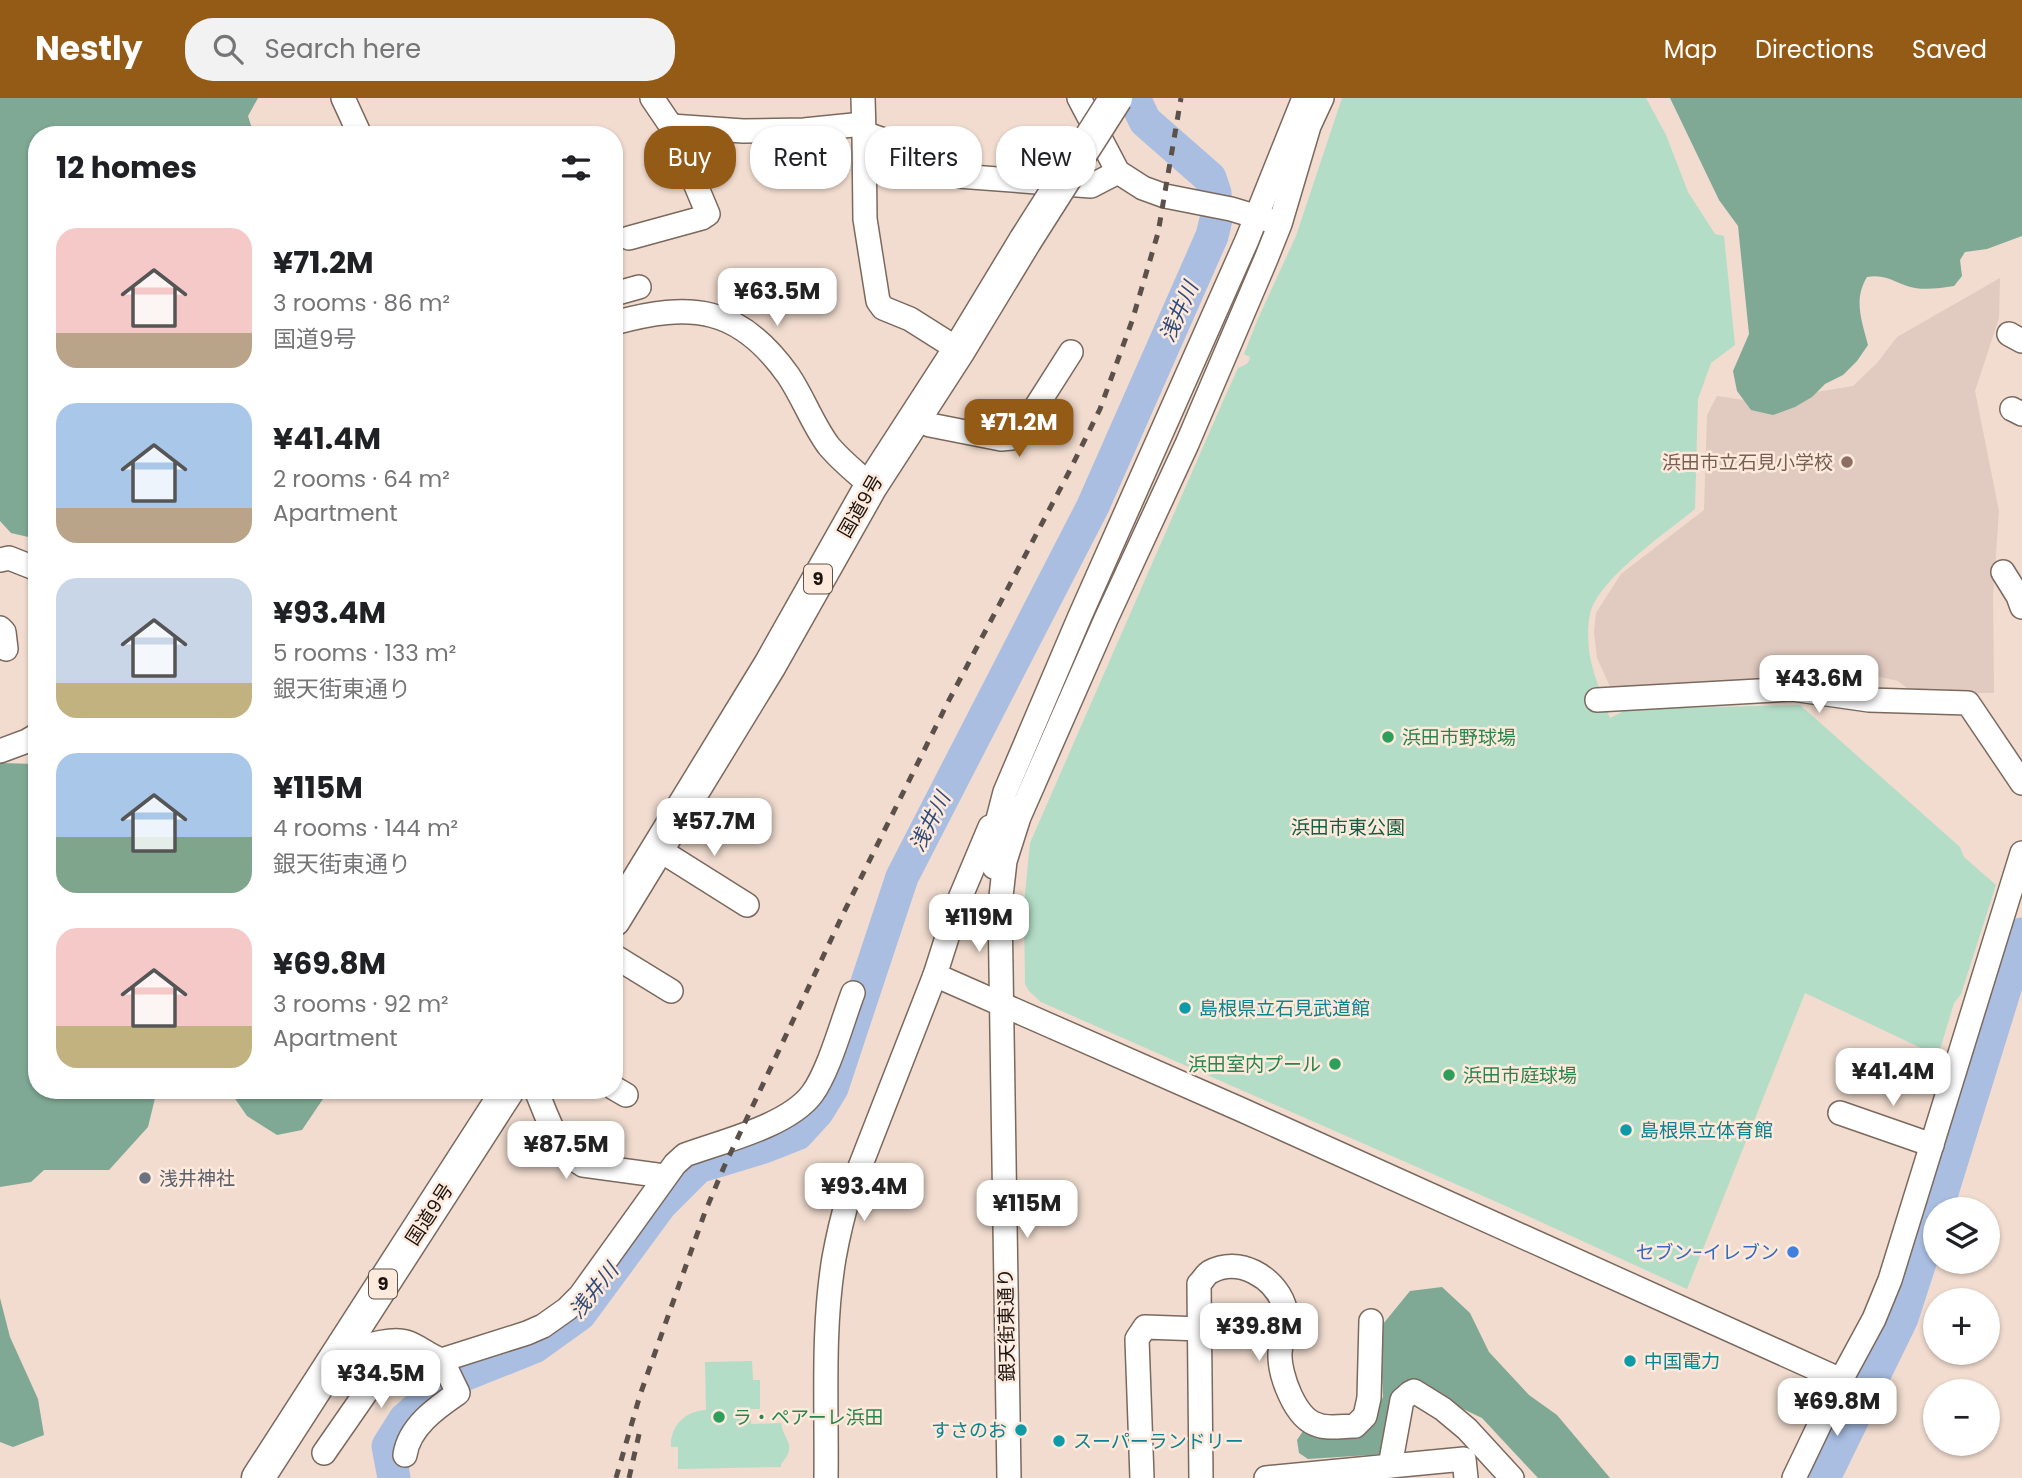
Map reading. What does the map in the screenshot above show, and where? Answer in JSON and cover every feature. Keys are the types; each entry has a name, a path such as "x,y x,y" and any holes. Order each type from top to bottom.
{"highway":[{"name":"国道9号","path":"623,905 770,665 871,486 1116,98"},
{"name":"国道9号","path":"258,1478 508,1099"}],"street":[{"path":"343,98 356,126"},
{"path":"652,98 671,126"},
{"path":"863,98 865,219 878,300 883,308 910,319 959,349"},
{"path":"1079,98 1118,172 1143,188 1165,196 1231,209 1280,224"},
{"path":"827,1478 827,1322 834,1259 849,1195 935,975 958,903 1080,616 1257,216 1304,98"},
{"path":"1000,905 1005,861 1019,817 1187,444 1280,224 1309,126 1322,98"},
{"path":"736,131 864,129 907,148 958,176 1091,186 1118,172"},
{"path":"629,238 708,214 697,189"},
{"path":"623,291 639,287"},
{"path":"623,321 666,311 683,311 715,315 740,327 765,346 788,376 829,445 871,486"},
{"path":"916,416 930,425 1001,439 1012,438 1020,432 1071,352"},
{"path":"0,560 9,558 28,565"},
{"path":"2003,572 2022,607"},
{"path":"1597,700 1792,689 1869,700 1968,703 2022,783"},
{"path":"0,751 28,740"},
{"path":"1000,905 994,869 998,819 1005,792"},
{"path":"657,849 747,905"},
{"path":"1794,1478 1840,1380 1874,1320 1890,1280 1962,1044 2014,913 2022,853"},
{"name":"銀天街東通り","path":"1000,905 1009,1478"},
{"path":"623,962 671,991"},
{"path":"935,975 1242,1110 1840,1380"},
{"path":"448,1372 543,1326 567,1309 580,1296 664,1176 685,1155 776,1122 796,1111 812,1094 822,1077 853,993"},
{"path":"521,1099 557,1137 574,1160 583,1165 664,1176"},
{"path":"1840,1113 1932,1145"},
{"path":"1201,1478 1199,1284 1209,1272 1222,1268 1250,1269 1278,1292 1286,1321 1280,1352 1282,1373 1301,1412 1307,1420 1319,1426 1355,1426 1365,1416 1369,1398 1371,1321"},
{"path":"1142,1478 1136,1339 1145,1327 1201,1329"},
{"path":"339,1353 395,1340 407,1343 432,1357 448,1372 458,1393 427,1417 410,1438 405,1455"},
{"path":"324,1453 401,1342"},
{"path":"1390,1466 1402,1400 1414,1391 1468,1429 1512,1478"},
{"path":"1266,1478 1333,1475 1390,1466 1465,1468 1491,1456"}],"shaded area":[{"name":"浜田市立石見小学校","path":"2000,278 1999,318 1975,391 1999,511 1993,596 1994,693 1913,693 1898,681 1871,675 1771,675 1767,683 1612,691 1597,658 1594,632 1596,613 1621,574 1704,510 1707,415 1717,396 1771,404 1810,393 1853,386 1877,363 1897,337"}],"green space":[{"path":"0,98 258,98 248,116 251,126 28,126 28,537 11,533 0,521"},
{"name":"浜田市東公園","path":"1342,98 1646,98 1666,135 1688,192 1715,234 1724,236 1735,345 1711,363 1698,399 1695,509 1619,571 1596,600 1590,614 1590,657 1610,718 1628,709 1800,705 1960,847 1964,857 1996,885 1938,1056 1805,993 1687,1289 1508,1207 1041,1002 1025,984 1024,904 1030,843 1238,368 1246,364 1250,357 1244,354 1296,236"},
{"path":"1670,98 2022,98 2022,236 1987,249 1965,252 1960,260 1962,276 1954,286 1920,289 1887,278 1867,277 1860,294 1860,302 1861,319 1868,345 1857,361 1843,375 1825,384 1812,397 1795,407 1773,415 1751,410 1737,391 1733,371 1749,334 1738,226 1719,200"},
{"path":"0,763 28,764 28,1099 155,1099 148,1127 109,1170 44,1170 31,1182 0,1187"},
{"path":"235,1099 323,1099 302,1130 277,1135 247,1116"},
{"path":"1442,1287 1470,1313 1489,1352 1529,1395 1557,1415 1610,1478 1538,1478 1482,1418 1413,1382 1385,1454 1308,1459 1299,1453 1297,1440 1303,1431 1361,1431 1371,1423 1383,1397 1383,1324 1410,1291"},
{"path":"0,1298 10,1337 38,1399 44,1435 13,1447 0,1442"},
{"name":"ラ・ペアーレ浜田","path":"752,1361 753,1380 760,1380 760,1409 751,1409 751,1424 781,1423 789,1452 781,1467 678,1469 678,1447 671,1447 671,1439 680,1421 692,1413 706,1410 705,1362"}],"waterway":[{"name":"浅井川","path":"394,1478 388,1446 405,1419 441,1387 534,1347 580,1314 661,1204 698,1167 797,1134 818,1111 832,1088 902,877 1093,506 1212,236 1217,215 1215,193 1210,178 1145,121 1134,98"},
{"path":"1941,1197 2022,934"},
{"path":"1824,1478 1902,1318 1923,1253"}],"railway":[{"path":"616,1478 640,1395 705,1212 724,1167 844,912 947,704 1100,409 1132,321 1158,233 1181,98"},
{"path":"629,1478 640,1430"}],"place":[{"name":"浜田市立石見小学校","path":"1847,462"},
{"name":"浜田市野球場","path":"1388,737"},
{"name":"島根県立石見武道館","path":"1185,1008"},
{"name":"浜田室内プール","path":"1335,1064"},
{"name":"浜田市庭球場","path":"1449,1075"},
{"name":"島根県立体育館","path":"1626,1130"},
{"name":"浅井神社","path":"145,1178"},
{"name":"セブン-イレブン","path":"1793,1252"},
{"name":"中国電力","path":"1630,1361"},
{"name":"ラ・ペアーレ浜田","path":"719,1417"},
{"name":"すさのお","path":"1021,1430"},
{"name":"スーパーランドリー","path":"1059,1441"}]}
